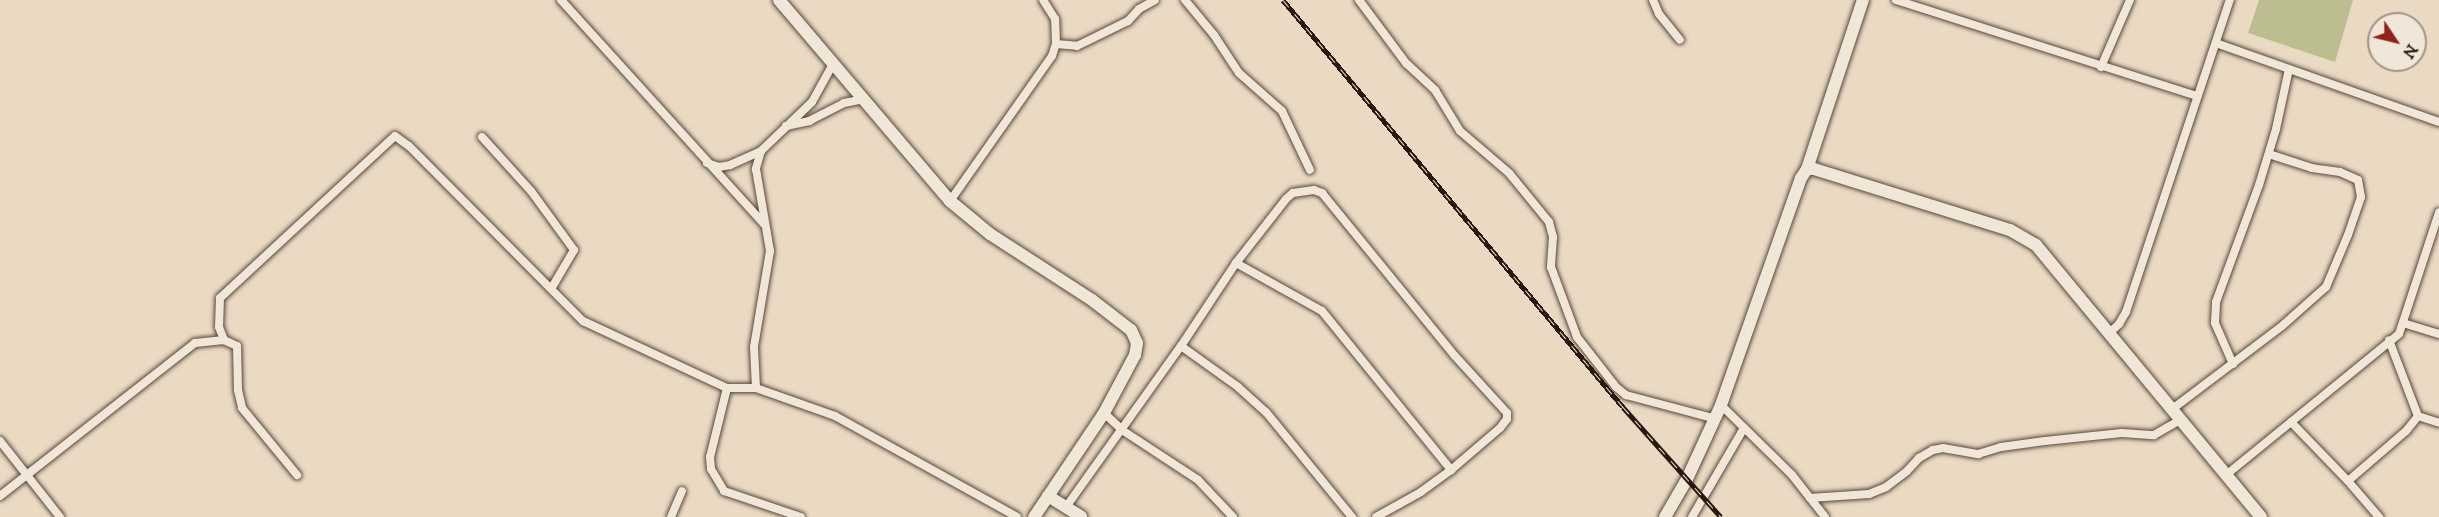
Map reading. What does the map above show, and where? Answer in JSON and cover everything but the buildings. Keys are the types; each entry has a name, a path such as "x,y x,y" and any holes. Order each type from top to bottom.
{"street":[{"path":"561,0 706,163 765,225"},
{"path":"779,0 950,201 990,234 1092,300 1131,330 1137,343 1135,355 1104,413 1034,517"},
{"path":"950,201 1042,74 1056,44 1054,19 1043,0"},
{"path":"1056,44 1077,46 1128,21 1139,9 1155,0"},
{"path":"1185,0 1214,35 1239,73 1281,111 1310,170"},
{"path":"1359,0 1406,63 1435,90 1460,131 1509,173 1549,222 1553,237 1551,267 1577,337 1616,387 1626,394 1716,419"},
{"path":"1653,0 1659,14 1680,40"},
{"path":"1665,517 1716,419 1801,178 1807,170 1863,0"},
{"path":"1896,0 2196,96"},
{"path":"2101,67 2130,0"},
{"path":"2108,334 2119,324 2126,312 2196,96 2230,0"},
{"path":"2216,43 2439,122"},
{"path":"706,163 719,167 730,165 760,151 812,102 833,64"},
{"path":"2233,364 2216,323 2217,302 2242,238 2269,154 2289,69"},
{"path":"784,127 809,121 844,103 864,99"},
{"path":"224,340 219,327 220,298 395,136 409,146 583,321 727,388 756,388 835,417 1017,517"},
{"path":"482,137 531,191 574,249 551,289"},
{"path":"756,388 754,347 770,251 756,170 760,151"},
{"path":"2171,410 2282,326 2326,286 2361,197 2358,180 2340,172 2312,168 2269,154"},
{"path":"1807,170 1834,174 2019,234 2043,252 2108,334 2261,517"},
{"path":"1066,507 1182,346 1236,263 1293,193 1314,190 1322,193 1455,356 1507,413 1507,419 1500,428 1451,470 1421,492 1376,517"},
{"path":"2226,475 2389,340 2400,334 2439,212"},
{"path":"1236,263 1322,311 1451,470"},
{"path":"2403,323 2439,334"},
{"path":"0,496 195,343 224,340 237,346 238,390 242,408 297,475"},
{"path":"2389,340 2418,416"},
{"path":"1182,346 1238,387 1266,412 1352,517"},
{"path":"727,388 710,458 711,469 724,491 801,517"},
{"path":"1721,405 1792,476 1825,517"},
{"path":"1104,413 1122,430 1198,480 1233,517"},
{"path":"2418,416 2439,423"},
{"path":"2348,481 2406,431 2418,416"},
{"path":"1810,498 1869,494 1886,487 1907,471 1919,458 1933,450 1943,448 1978,454 2001,447 2045,441 2122,433 2154,435 2180,420"},
{"path":"2290,422 2348,481 2379,517"},
{"path":"1692,517 1744,428"},
{"path":"0,441 60,517"},
{"path":"671,517 682,491"},
{"path":"1048,496 1081,517"}],"green space":[{"path":"2259,0 2353,0 2335,62 2248,33"}],"railway":[{"path":"1283,0 1623,407 1721,517"}]}
